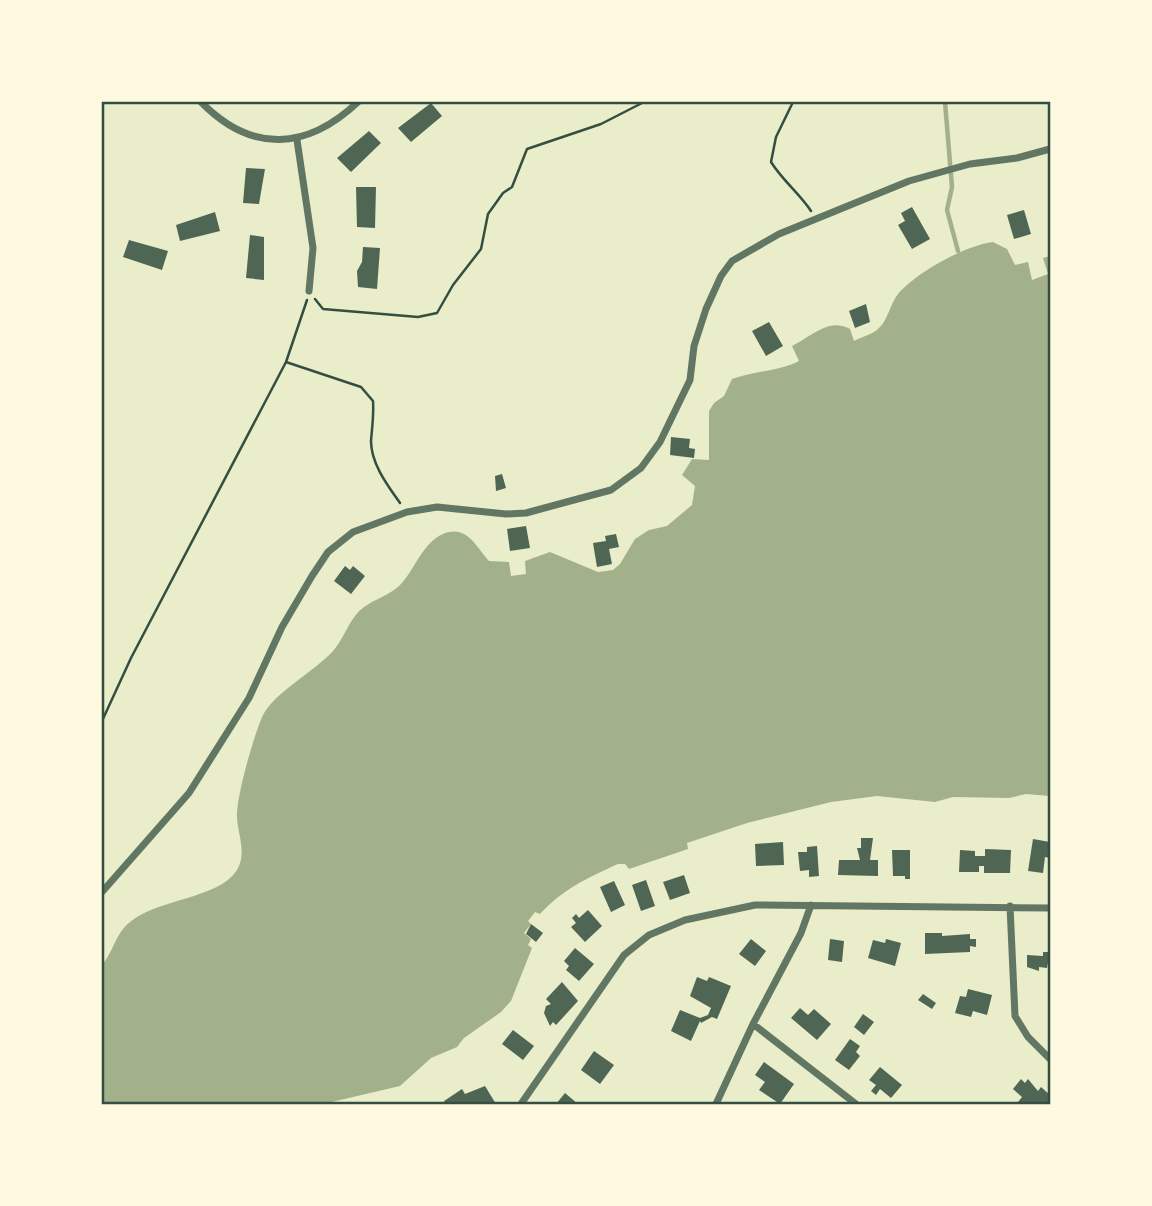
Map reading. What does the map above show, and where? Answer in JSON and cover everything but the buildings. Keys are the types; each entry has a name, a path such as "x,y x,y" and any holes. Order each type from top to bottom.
{"street":[{"path":"201,102 230,127 274,140 297,139 325,128 358,102"},
{"path":"297,139 313,248 309,291"},
{"path":"102,892 189,793 249,698 282,627 328,552 353,531 407,512 438,507 506,514 526,513 611,490 641,468 672,418 690,380 694,346 706,309 732,261 756,246 909,181 970,164 1017,158 1051,149"},
{"path":"716,1104 753,1024 795,947 811,905"},
{"path":"521,1104 612,971 636,943 685,920 739,906 1051,908"},
{"path":"1010,906 1014,1016 1028,1037 1051,1059"},
{"path":"753,1024 856,1104"}],"path":[{"path":"309,291 323,309 418,317 437,313 481,249 488,214 503,193 512,187 527,149 601,124 644,102"},
{"path":"793,102 776,137 771,162 784,183 801,197 816,220"},
{"path":"102,721 131,658 286,362 298,335 309,291"},
{"path":"286,362 361,387 373,401 371,443 374,457 385,481 407,512"}],"shaded area":[{"path":"993,242 1007,249 1015,265 1028,262 1032,280 1048,274 1043,258 1050,256 1050,796 1026,794 1009,798 953,797 935,802 877,796 831,802 747,823 687,843 688,849 629,869 625,864 618,864 567,891 540,914 535,912 524,933 531,939 528,945 532,948 511,1001 501,1012 464,1038 457,1047 431,1058 400,1086 323,1104 102,1104 102,965 121,932 142,914 217,887 237,870 242,856 237,820 238,803 247,763 263,715 276,698 333,651 359,612 405,579 430,543 443,534 465,534 489,561 509,562 511,576 526,574 525,561 550,552 598,572 613,570 620,564 635,539 649,530 667,526 692,505 695,486 682,475 692,459 709,460 709,411 714,403 724,396 732,379 799,361 792,346 827,327 835,325 850,329 854,341 874,332 885,321 898,294 917,277 955,254"}],"waterway":[{"path":"945,102 952,187 947,210 958,251"}]}
